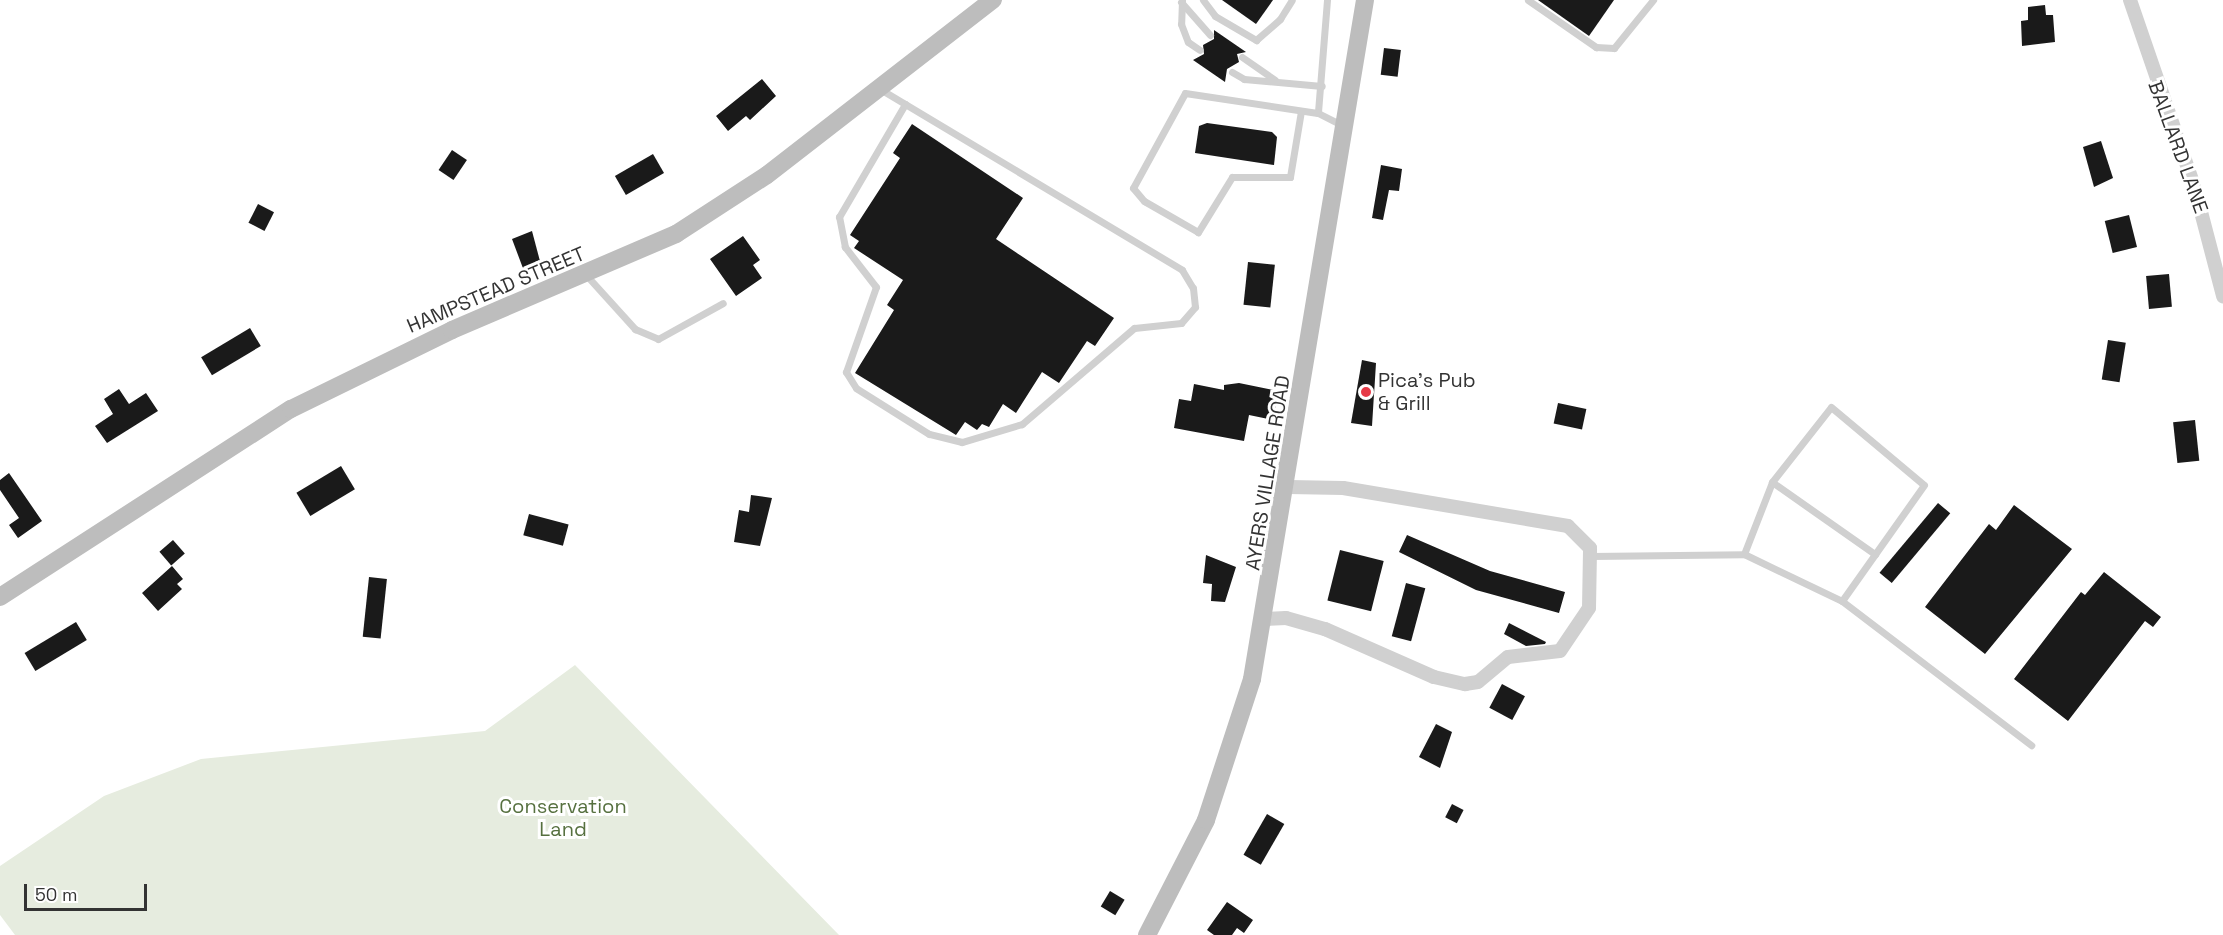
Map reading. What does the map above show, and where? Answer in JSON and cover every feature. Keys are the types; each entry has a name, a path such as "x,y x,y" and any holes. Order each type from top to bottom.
{"main road":[{"name":"HAMPSTEAD STREET","path":"0,597 291,409 452,330 587,276 702,218 880,89 993,0"},
{"name":"AYERS VILLAGE ROAD","path":"1147,935 1217,791 1266,619 1365,0"}],"street":[{"name":"BALLARD LANE","path":"2130,0 2195,189 2223,296"},
{"path":"1266,619 1301,621 1434,677 1478,682 1508,657 1560,651 1589,608 1591,556 1584,536 1568,526 1523,514 1343,488 1288,487"}],"lane":[{"path":"1203,0 1215,16 1256,40 1280,19 1292,0"},
{"path":"1318,113 1322,86 1327,0"},
{"path":"1528,0 1596,47 1614,48 1653,0"},
{"path":"1181,1 1210,35"},
{"path":"1181,1 1188,42 1200,50"},
{"path":"1242,57 1275,80"},
{"path":"1232,72 1244,79 1322,86"},
{"path":"880,89 1182,270 1193,288 1195,307 1181,323 1134,328 1022,424 962,442 929,434 856,388 846,372 876,287 845,246 839,217 905,104"},
{"path":"1301,111 1290,177 1232,177 1198,231 1144,201 1133,188 1185,93 1318,113 1345,127"},
{"path":"587,276 635,329 657,339 723,303"},
{"path":"1744,554 1772,482 1831,407 1924,485 1842,601"},
{"path":"1772,482 1875,554"},
{"path":"1591,556 1744,554 1842,601 2031,745"}],"green space":[{"name":"Conservation Land","path":"575,665 839,935 15,935 0,915 0,866 104,796 201,759 485,731"}],"building":[{"path":"1222,0 1273,0 1256,24"},
{"path":"1538,0 1614,0 1589,36"},
{"path":"2045,5 2046,15 2053,15 2055,42 2022,46 2021,21 2028,20 2028,7"},
{"path":"1214,30 1246,52 1237,54 1239,62 1227,69 1225,82 1193,60 1204,54 1203,45 1214,39"},
{"path":"1384,48 1401,50 1398,77 1381,75"},
{"path":"762,79 776,96 750,120 746,116 728,131 716,116"},
{"path":"1207,123 1272,132 1277,137 1274,165 1195,153 1199,126"},
{"path":"912,124 1023,198 996,239 1114,318 1095,346 1087,341 1059,383 1042,372 1016,413 1003,404 989,427 982,424 977,430 965,422 956,435 855,373 894,310 887,305 903,280 854,248 859,241 850,235 900,158 893,153"},
{"path":"2101,141 2113,178 2094,187 2083,147"},
{"path":"452,150 467,160 454,180 439,170"},
{"path":"653,154 664,173 626,195 615,176"},
{"path":"1381,165 1402,169 1399,191 1389,190 1383,220 1372,218"},
{"path":"258,204 274,212 265,231 248,223"},
{"path":"2129,215 2137,247 2113,253 2105,221"},
{"path":"532,231 541,265 524,271 512,239"},
{"path":"743,236 760,260 753,265 762,278 736,296 710,259"},
{"path":"1248,262 1275,265 1270,308 1244,305"},
{"path":"2169,274 2172,307 2149,309 2146,276"},
{"path":"250,328 261,346 212,375 201,357"},
{"path":"2108,340 2126,343 2120,382 2102,380"},
{"name":"Pica's Pub & Grill","path":"1362,360 1376,363 1372,426 1351,423"},
{"path":"1239,383 1278,391 1273,420 1249,415 1244,441 1174,428 1179,399 1191,401 1194,384 1224,390 1224,385"},
{"path":"119,389 129,404 146,393 158,411 107,443 95,426 113,414 104,399"},
{"path":"1558,403 1586,409 1582,430 1554,424"},
{"path":"2195,420 2199,461 2177,463 2173,422"},
{"path":"341,466 355,489 310,516 296,493"},
{"path":"9,473 42,521 18,538 9,525 19,518 0,490 0,480"},
{"path":"751,495 772,498 760,546 734,542 739,510 749,512"},
{"path":"1938,503 1950,513 1892,583 1880,573"},
{"path":"2014,505 2072,549 1985,654 1925,607 1989,524 1996,530"},
{"path":"529,514 569,525 563,546 523,535"},
{"path":"1407,535 1490,571 1565,592 1559,613 1476,590 1399,552"},
{"path":"173,540 185,554 171,565 159,552"},
{"path":"1340,550 1384,561 1371,611 1327,600"},
{"path":"1206,555 1236,567 1225,602 1211,601 1212,584 1203,583"},
{"path":"172,566 183,579 177,584 182,589 158,611 142,593"},
{"path":"2104,572 2161,617 2153,627 2145,621 2068,721 2014,679 2081,592 2085,595"},
{"path":"369,577 387,579 381,639 363,637"},
{"path":"1406,583 1425,588 1411,641 1392,636"},
{"path":"76,622 87,640 35,671 25,653"},
{"path":"1509,623 1546,642 1545,644 1526,646 1504,634"},
{"path":"1502,684 1525,696 1512,720 1489,708"},
{"path":"1436,724 1452,732 1440,768 1419,757"},
{"path":"1452,804 1464,810 1457,823 1445,817"},
{"path":"1267,814 1284,824 1261,865 1244,855"},
{"path":"1110,891 1125,900 1115,915 1101,906"},
{"path":"1227,902 1253,920 1244,933 1237,928 1232,935 1214,935 1207,930"}],"place":[{"name":"Pica's Pub & Grill","path":"1366,392"}]}
